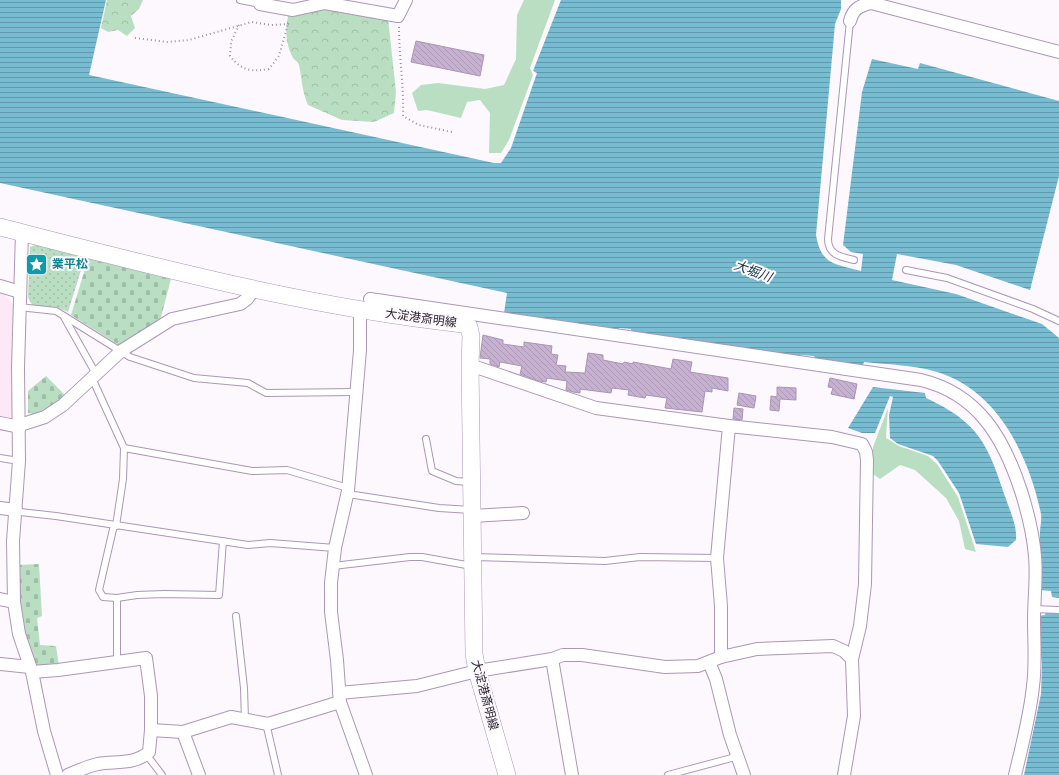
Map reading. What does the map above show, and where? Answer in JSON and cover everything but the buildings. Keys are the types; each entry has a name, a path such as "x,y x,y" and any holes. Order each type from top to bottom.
{"main road":[{"name":"大淀港斎明線","path":"0,227 162,268 255,288 365,304 466,325 471,331 470,365 474,640 477,671 507,775"}],"street":[{"path":"261,2 293,10 325,3 398,16 406,0"},
{"path":"850,21 852,13 860,5 871,3 1059,52"},
{"path":"22,233 18,367 20,426 14,542 14,602 19,634 31,670 44,731 57,775"},
{"path":"0,286 20,292"},
{"path":"0,423 20,426 45,417 63,405 121,351 172,319 240,304 247,299 255,288"},
{"path":"366,775 339,697 331,612 332,566 348,491 365,304 852,369 921,380 939,385 971,406 994,430 1004,447 1014,471 1032,525 1036,558 1033,685 1026,731 1015,775"},
{"path":"470,365 596,408 729,426 832,437 855,442 864,448 867,460 865,584 860,626 852,659 854,716 844,775"},
{"path":"721,657 721,606 717,558 729,426"},
{"path":"0,508 16,510"},
{"path":"473,513 523,514"},
{"path":"0,599 14,602"},
{"path":"151,730 183,732 231,717 266,723 296,716 339,697 417,686 477,671 552,659 563,655 582,655 665,667 698,666 721,657 757,649 833,646 844,651 852,659"},
{"path":"0,664 31,670 58,670 146,658 152,696 149,752 130,762 96,764 68,775"},
{"path":"552,659 572,775"},
{"path":"709,662 716,679 730,735 739,756 744,775"},
{"path":"183,732 199,775"}],"lane":[{"path":"240,0 261,2"},
{"path":"850,21 828,245 835,254 854,260"},
{"path":"906,270 947,278 1033,309 1059,321"},
{"path":"20,307 56,311 130,357 194,378 248,383 266,393 356,392"},
{"path":"64,315 94,376 124,448 123,478 115,525 99,590 103,597 117,598 137,595 219,595 224,542"},
{"path":"426,439 432,471 456,481 472,482"},
{"path":"124,448 252,471 287,470 348,491 473,513"},
{"path":"0,458 19,460"},
{"path":"16,510 20,512 248,545 283,544 335,548"},
{"path":"332,566 410,558 473,561 605,561 640,557 717,558"},
{"path":"117,598 117,661"},
{"path":"1034,609 1059,610"},
{"path":"236,616 244,688 245,720"},
{"path":"266,723 278,775"},
{"path":"146,754 162,775"},
{"path":"668,775 739,756"}],"path":[{"path":"239,25 231,42 230,56 237,65 253,72 269,69 278,56 293,10"},
{"path":"398,16 399,61 404,87 403,116 419,125 452,132"},
{"path":"135,38 167,42 189,40 252,22 271,25 288,24"}],"shaded area":[{"path":"0,292 4,293 13,305 12,400 15,423 0,419"}],"green space":[{"path":"107,0 143,0 139,9 131,16 135,28 127,36 118,30 108,32 101,28"},
{"path":"524,0 555,0 530,68 533,75 509,140 501,153 489,153 490,113 480,100 467,102 461,118 427,110 418,111 412,93 421,85 438,83 485,89 504,85 516,59 517,15"},
{"path":"322,5 388,18 396,92 394,113 374,122 342,120 308,105 303,90 298,62 293,57 288,45 286,34 287,23 289,13"},
{"path":"40,243 86,254 68,312 57,307 33,306 28,298 30,247"},
{"path":"89,256 172,275 160,321 119,345 71,315"},
{"path":"46,376 66,396 38,415 28,413 28,391"},
{"path":"888,408 886,438 899,446 928,456 937,464 958,497 976,552 965,549 959,521 946,498 915,470 900,465 880,479 873,474 873,447"},
{"path":"39,564 42,616 37,618 40,645 56,646 59,666 37,668 27,643 24,630 20,605 18,565"}],"water":[{"name":"大堀川","path":"0,0 106,0 89,75 494,163 501,163 511,148 537,73 533,71 561,0 841,0 841,9 835,24 816,235 821,252 831,262 861,271 863,254 851,252 843,245 862,92 872,59 918,69 920,63 1059,101 1059,176 1030,290 956,265 897,254 892,280 956,294 1042,324 1059,338 1059,598 1052,597 1051,591 1039,590 1041,514 1029,473 1011,433 984,399 967,386 938,372 896,365 864,362 863,365 815,358 814,356 801,356 631,332 631,329 619,328 618,330 504,313 507,293 0,183"},
{"path":"873,387 925,393 926,398 944,407 959,417 970,427 980,438 994,464 1016,529 1016,540 1008,547 976,544 959,493 938,461 933,456 898,444 890,438 889,415 893,397 890,396 875,433 862,433 848,428"},
{"path":"1046,612 1059,612 1059,775 1024,775 1041,694 1042,665 1037,616 1045,615"}],"place":[{"name":"業平松","path":"37,264"}]}
